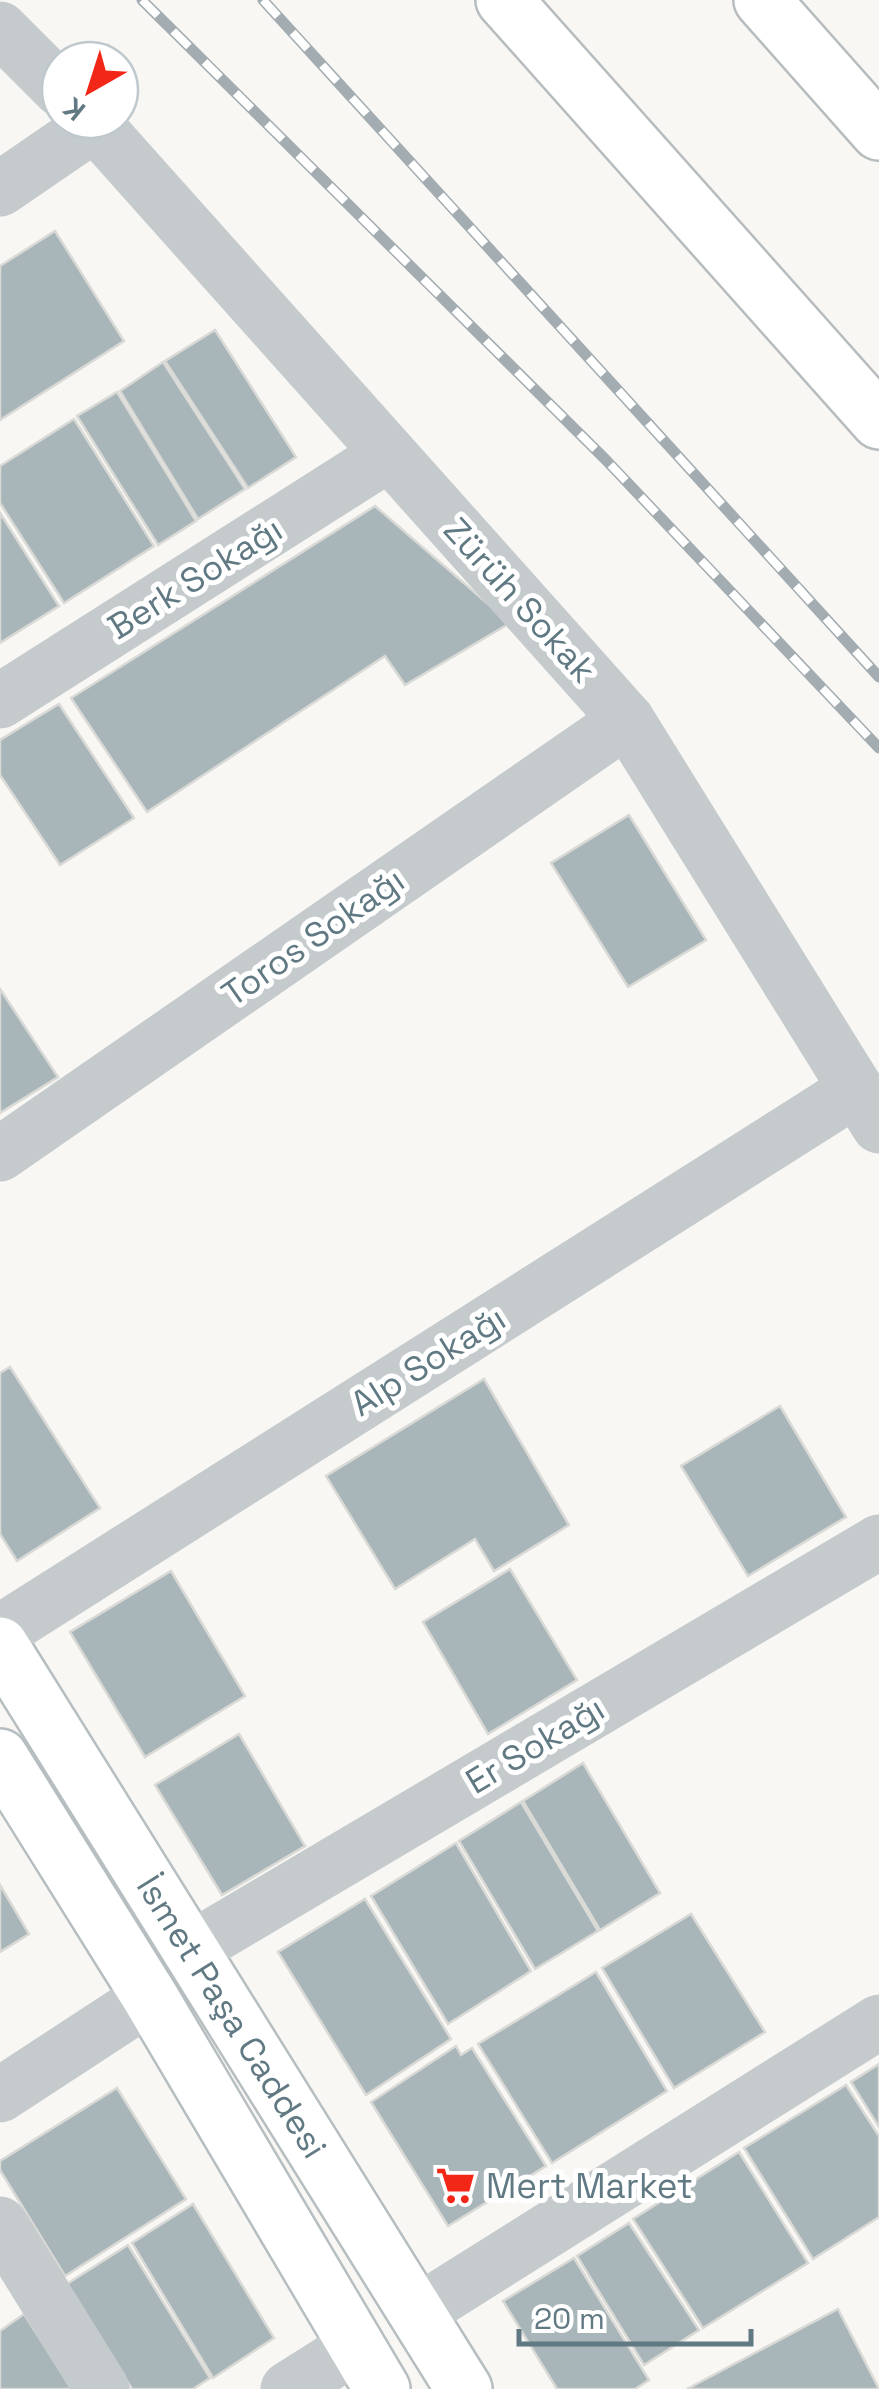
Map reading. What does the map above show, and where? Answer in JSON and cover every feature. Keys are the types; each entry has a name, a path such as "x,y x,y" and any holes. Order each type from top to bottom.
{"main road":[{"path":"504,0 879,421"},
{"path":"762,0 879,132"},
{"name":"İsmet Paşa Caddesi","path":"0,1645 464,2389"},
{"name":"İsmet Paşa Caddesi","path":"0,1757 150,1997 369,2368"}],"street":[{"name":"Zürüh Sokak","path":"0,29 40,69"},
{"path":"0,188 51,140"},
{"name":"Zürüh Sokak","path":"108,140 627,720 867,1108"},
{"name":"Berk Sokağı","path":"0,701 390,454"},
{"name":"Toros Sokağı","path":"0,1154 627,720"},
{"name":"Alp Sokağı","path":"0,1632 867,1108"},
{"name":"Er Sokağı","path":"192,1949 879,1542"},
{"path":"0,2095 150,1997"},
{"path":"418,2312 879,2022"},
{"path":"0,2224 102,2389"},
{"path":"288,2389 369,2368"}],"building":[{"path":"55,231 124,341 0,420 0,266"},
{"path":"215,330 296,457 248,488 165,361"},
{"path":"163,362 245,489 198,519 120,391"},
{"path":"117,392 196,521 158,545 77,416"},
{"path":"74,419 154,546 64,603 0,503 0,466"},
{"path":"375,506 510,623 405,685 385,656 147,812 71,698"},
{"path":"0,513 59,606 0,643"},
{"path":"59,704 134,818 60,865 0,775 0,740"},
{"path":"629,815 706,940 628,987 551,863"},
{"path":"0,989 58,1077 0,1113"},
{"path":"10,1367 100,1508 17,1561 0,1534 0,1373"},
{"path":"484,1379 569,1525 494,1571 475,1539 395,1589 326,1476"},
{"path":"780,1406 846,1517 748,1576 681,1466"},
{"path":"510,1569 577,1680 488,1734 423,1622"},
{"path":"171,1571 245,1696 145,1757 70,1632"},
{"path":"239,1734 305,1846 222,1895 155,1785"},
{"path":"583,1763 660,1893 600,1930 523,1801"},
{"path":"521,1802 598,1931 535,1969 459,1841"},
{"path":"456,1843 531,1971 448,2024 371,1896"},
{"path":"0,1885 29,1934 0,1952"},
{"path":"365,1899 451,2039 366,2095 278,1952"},
{"path":"691,1914 765,2032 674,2088 602,1968"},
{"path":"596,1972 667,2091 552,2163 478,2044"},
{"path":"456,2046 461,2055 472,2048 546,2166 448,2226 371,2102"},
{"path":"879,2064 879,2127 851,2082"},
{"path":"846,2085 879,2136 879,2217 813,2259 744,2148"},
{"path":"117,2088 186,2199 65,2276 0,2170 0,2161"},
{"path":"739,2152 808,2263 703,2328 633,2219"},
{"path":"193,2204 274,2338 213,2378 132,2243"},
{"path":"629,2223 699,2330 644,2365 577,2256"},
{"path":"128,2245 210,2378 193,2389 132,2389 67,2284"},
{"path":"574,2258 649,2380 635,2389 557,2389 503,2301"},
{"path":"838,2309 879,2389 687,2389"},
{"path":"24,2314 72,2389 0,2389 0,2331"}],"railway":[{"path":"142,0 605,459 879,748"},
{"path":"263,0 879,677"}],"place":[{"name":"Mert Market","path":"456,2186"}]}
